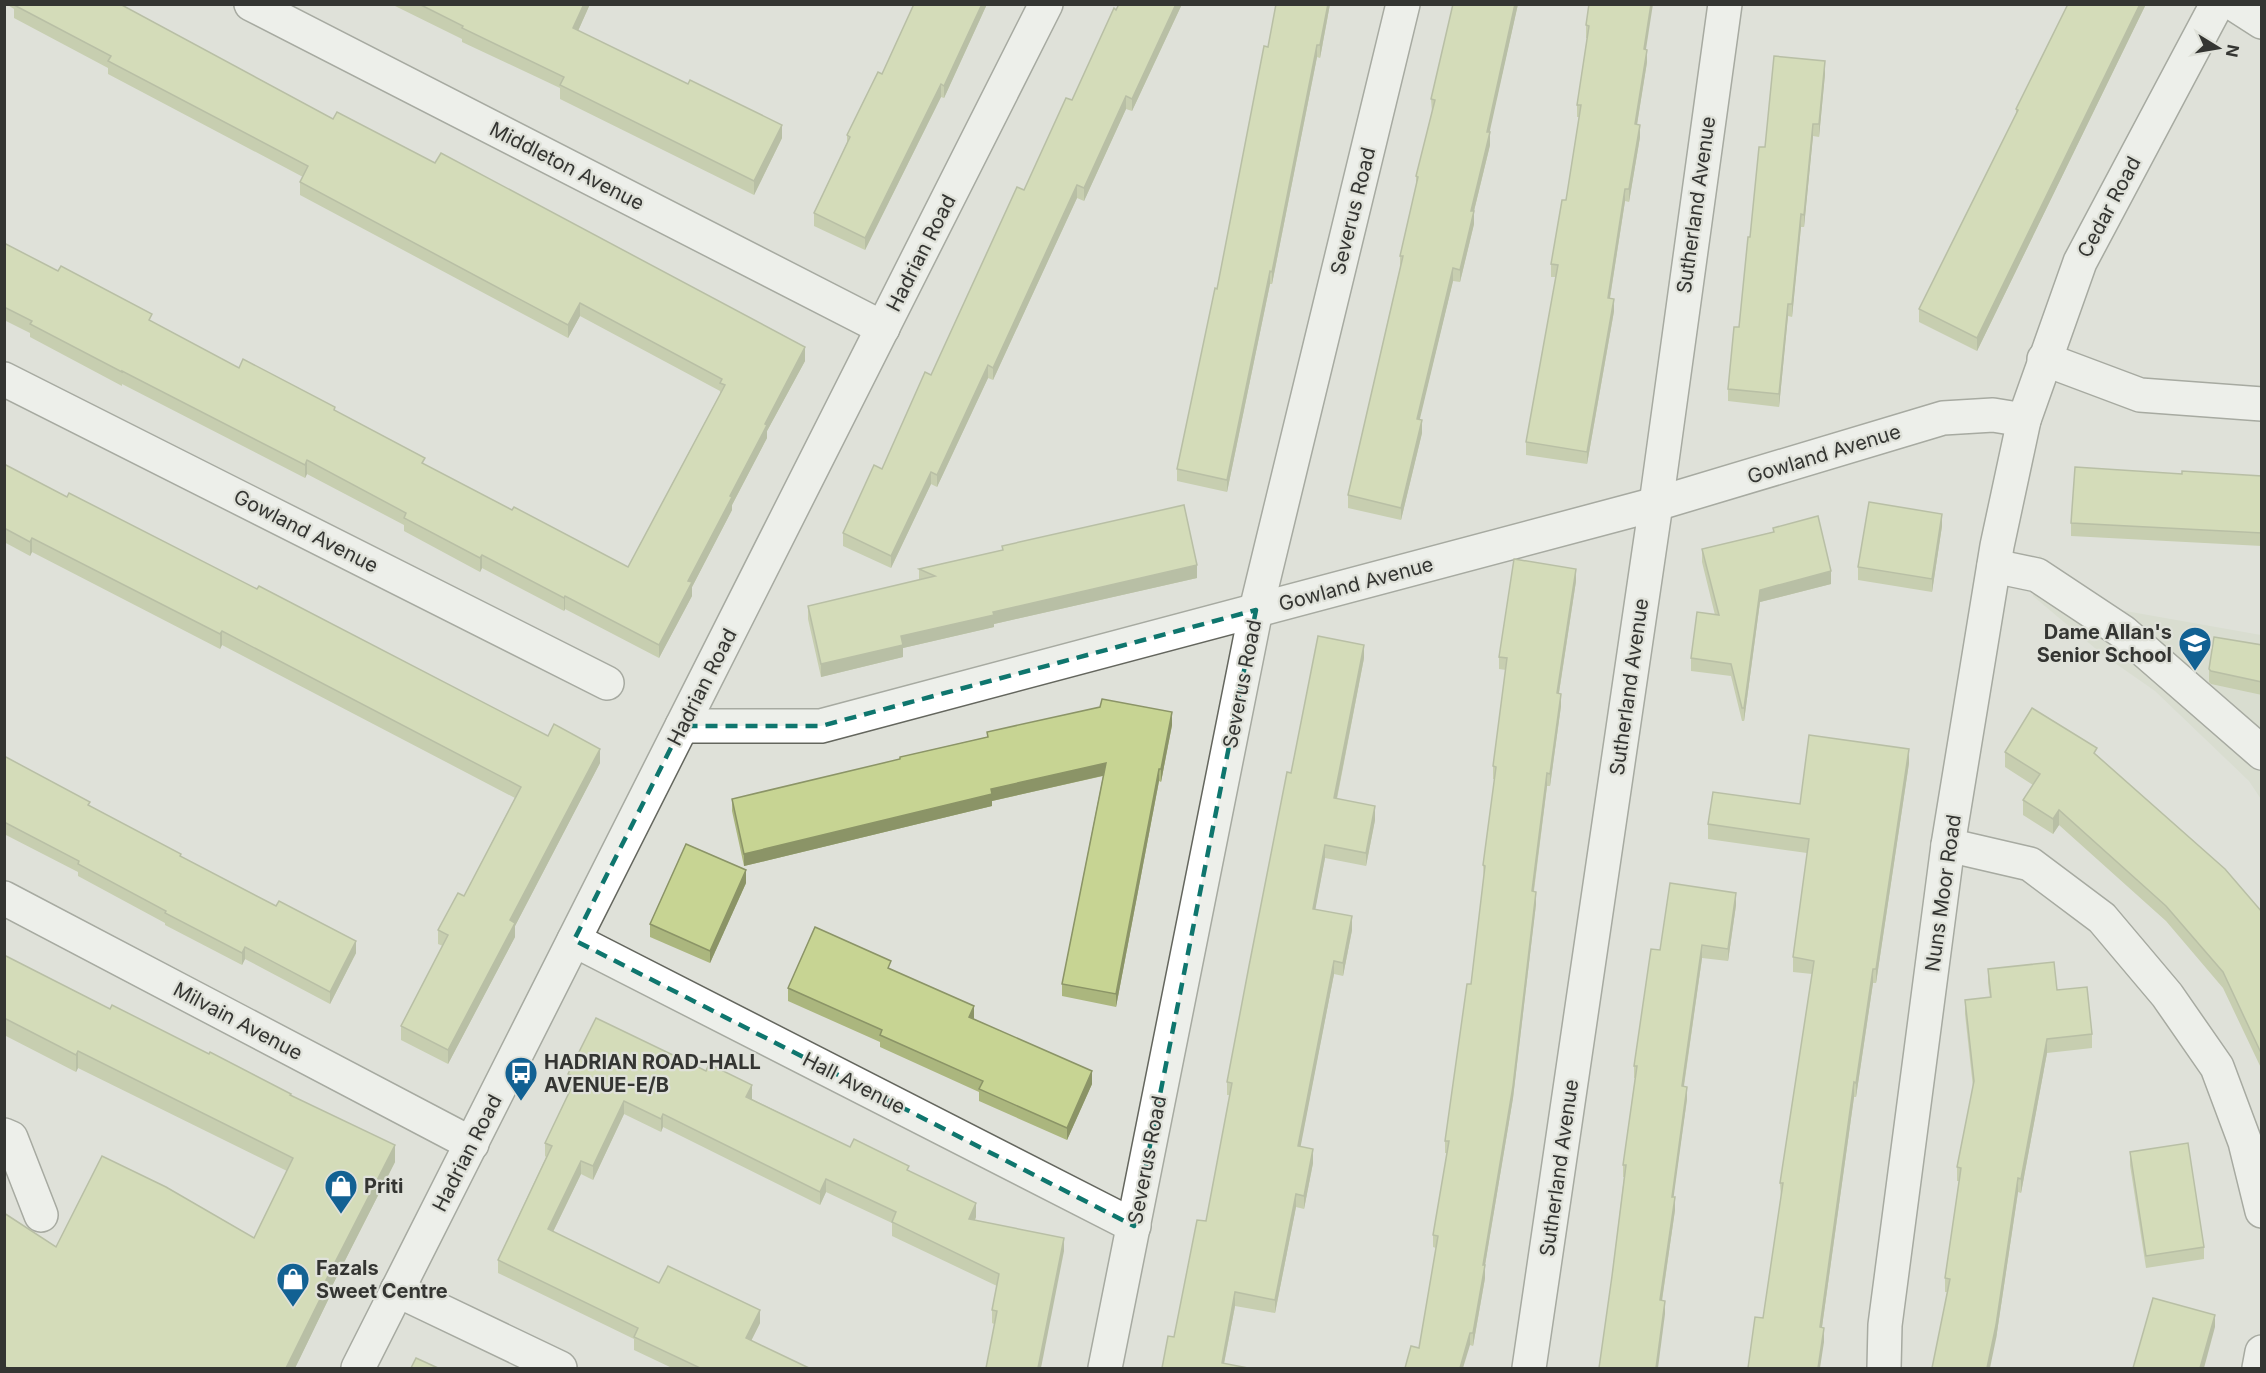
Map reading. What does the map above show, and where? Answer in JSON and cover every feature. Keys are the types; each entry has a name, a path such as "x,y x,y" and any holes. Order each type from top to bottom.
{"street":[{"name":"Middleton Avenue","path":"251,4 883,328"},
{"name":"Hadrian Road","path":"358,1368 1046,4"},
{"name":"Severus Road","path":"1105,1368 1256,610 1402,4"},
{"name":"Sutherland Avenue","path":"1529,1368 1656,504 1725,4"},
{"name":"Cedar Road","path":"2024,420 2080,262 2217,4"},
{"path":"2234,4 2262,22"},
{"path":"2044,359 2140,395 2262,404"},
{"name":"Gowland Avenue","path":"4,379 607,683"},
{"name":"Gowland Avenue","path":"682,726 821,726 1656,504 1943,418 1993,415 2024,420"},
{"name":"Nuns Moor Road","path":"1884,1368 1886,1325 1948,845 1994,566 2024,420"},
{"path":"1994,566 2037,575 2123,632 2262,753"},
{"path":"1948,845 2030,864 2102,918 2110,927 2167,995 2217,1067 2245,1142 2262,1211"},
{"name":"Milvain Avenue","path":"4,898 472,1144"},
{"name":"Hall Avenue","path":"574,940 1134,1227"},
{"path":"4,1135 11,1138 41,1215"},
{"path":"398,1290 560,1368"},
{"path":"2259,1368 2262,1352"}],"highlighted area":[{"path":"1256,610 1134,1226 574,940 682,726 821,726"}],"shaded area":[{"name":"Dame Allan's Senior School","path":"2039,555 2103,607 2261,635 2261,799 2249,781 2155,691 2102,654 2033,596"}],"building":[{"path":"15,4 120,4 333,119 337,112 435,163 441,153 805,347 688,581 692,582 659,645 482,555 480,558 404,518 406,513 307,460 305,465 30,324 32,321 4,307 4,243 58,271 61,266 152,314 149,320 239,368 243,359 425,458 422,463 512,510 514,507 628,567 725,385 720,383 722,379 580,303 568,325 300,182 308,166 108,61 111,56"},
{"path":"419,4 584,4 573,28 688,84 690,80 782,125 754,181 560,85 564,77 462,28 463,26"},
{"path":"914,4 982,4 944,86 941,84 865,238 814,213 850,137 847,135 878,72 882,74"},
{"path":"1119,4 1176,4 1132,99 1126,96 1084,188 1077,185 993,368 988,365 937,475 931,472 891,556 843,533 874,465 882,469 925,372 931,375 1017,187 1024,190 1066,98 1072,100 1114,8 1116,10"},
{"path":"1276,4 1328,4 1320,45 1317,45 1272,272 1270,271 1227,480 1177,469 1215,288 1217,289 1264,46 1268,47"},
{"path":"1453,4 1515,4 1487,132 1490,132 1471,211 1474,211 1460,270 1453,268 1417,419 1422,420 1401,508 1348,495 1403,256 1400,256 1418,177 1416,176 1435,100 1431,99"},
{"path":"1589,4 1651,4 1644,49 1647,50 1635,124 1640,125 1629,189 1625,189 1608,298 1614,299 1587,452 1526,442 1558,265 1551,264 1562,200 1566,200 1581,105 1577,105 1589,26 1586,25"},
{"path":"2068,4 2140,4 1977,338 1919,309"},
{"path":"1774,56 1825,61 1819,124 1813,124 1792,304 1788,304 1779,394 1728,389 1734,327 1739,327 1759,147 1765,147"},
{"path":"4,464 67,497 69,493 257,589 259,586 548,736 554,724 600,749 510,920 515,923 448,1050 401,1026 448,935 438,930 458,893 464,896 521,787 222,631 220,634 32,538 30,542 4,528"},
{"path":"2075,467 2182,474 2182,471 2262,476 2262,533 2071,523"},
{"path":"1869,502 1942,514 1932,579 1858,567"},
{"path":"1184,505 1197,565 993,612 994,615 901,636 903,645 821,664 808,606 935,576 919,569 1003,550 1002,546"},
{"path":"1818,516 1831,571 1760,590 1744,708 1742,708 1731,664 1691,658 1697,612 1719,615 1702,549 1774,532 1773,528"},
{"path":"1514,559 1576,569 1557,693 1561,694 1550,774 1547,773 1532,891 1536,892 1513,1086 1473,1333 1470,1333 1460,1368 1405,1368 1411,1346 1419,1348 1438,1236 1433,1235 1449,1141 1445,1141 1467,984 1471,984 1485,866 1483,865 1496,767 1493,766 1507,658 1499,657"},
{"path":"1318,636 1364,645 1334,798 1375,806 1366,853 1325,845 1313,909 1352,916 1343,963 1334,961 1298,1146 1313,1149 1304,1196 1296,1194 1275,1300 1235,1292 1222,1363 1248,1368 1162,1368 1168,1336 1174,1337 1197,1220 1206,1221 1232,1083 1227,1082 1249,966 1287,772 1291,773"},
{"path":"2214,637 2262,645 2262,682 2211,671 2209,669"},
{"path":"1102,699 1172,712 1116,994 1062,984 1106,763 991,789 992,794 744,854 732,799 988,737 987,732 1100,707"},
{"path":"2032,708 2097,748 2094,753 2225,869 2262,912 2262,1055 2223,972 2166,906 2059,810 2053,819 2023,800 2040,774 2005,752"},
{"path":"1809,735 1909,749 1876,969 1873,969 1856,1083 1854,1082 1820,1327 1824,1328 1818,1368 1748,1368 1755,1317 1763,1318 1783,1183 1780,1183 1814,961 1793,957 1809,839 1708,824 1713,792 1800,804"},
{"path":"4,756 90,802 88,805 181,854 180,856 276,906 279,901 356,941 330,992 245,947 242,953 165,913 166,911 78,864 79,861 4,822"},
{"path":"686,844 746,870 710,951 650,924"},
{"path":"1670,883 1736,893 1728,949 1702,945 1682,1086 1687,1087 1672,1197 1675,1197 1660,1300 1665,1301 1656,1368 1599,1368 1626,1165 1623,1165 1637,1066 1634,1066 1651,949 1660,950"},
{"path":"815,927 891,961 888,968 974,1006 969,1017 1092,1071 1067,1128 979,1089 983,1081 880,1035 882,1030 788,988"},
{"path":"4,955 110,1009 112,1005 209,1054 210,1052 290,1095 395,1145 326,1280 329,1281 286,1368 8,1368 4,1366 4,1213 56,1247 102,1156 166,1187 254,1238 293,1158 78,1051 76,1055 4,1018"},
{"path":"2054,962 2057,990 2087,987 2092,1034 2047,1039 2021,1179 2018,1178 1996,1325 1987,1368 1932,1368 1950,1279 1945,1278 1961,1168 1957,1167 1974,1081 1965,1000 1991,997 1988,969"},
{"path":"596,1018 706,1071 709,1064 752,1085 746,1097 850,1147 854,1139 909,1166 907,1170 976,1203 969,1219 1064,1238 1038,1368 986,1368 997,1311 992,1310 999,1274 892,1222 896,1212 826,1179 820,1192 663,1114 661,1119 624,1101 593,1166 581,1161 548,1229 659,1283 668,1266 760,1310 746,1338 809,1368 700,1368 634,1337 638,1328 498,1260 552,1146 545,1143 576,1078 568,1074"},
{"path":"2188,1143 2204,1247 2146,1256 2130,1152"},
{"path":"2153,1298 2215,1315 2200,1368 2133,1368"},
{"path":"416,1358 438,1368 411,1368"}],"place":[{"name":"Dame Allan's Senior School","path":"2195,672"},
{"name":"HADRIAN ROAD-HALL AVENUE-E/B","path":"521,1102"},
{"name":"Priti","path":"341,1215"},
{"name":"Fazals Sweet Centre","path":"293,1308"}]}
